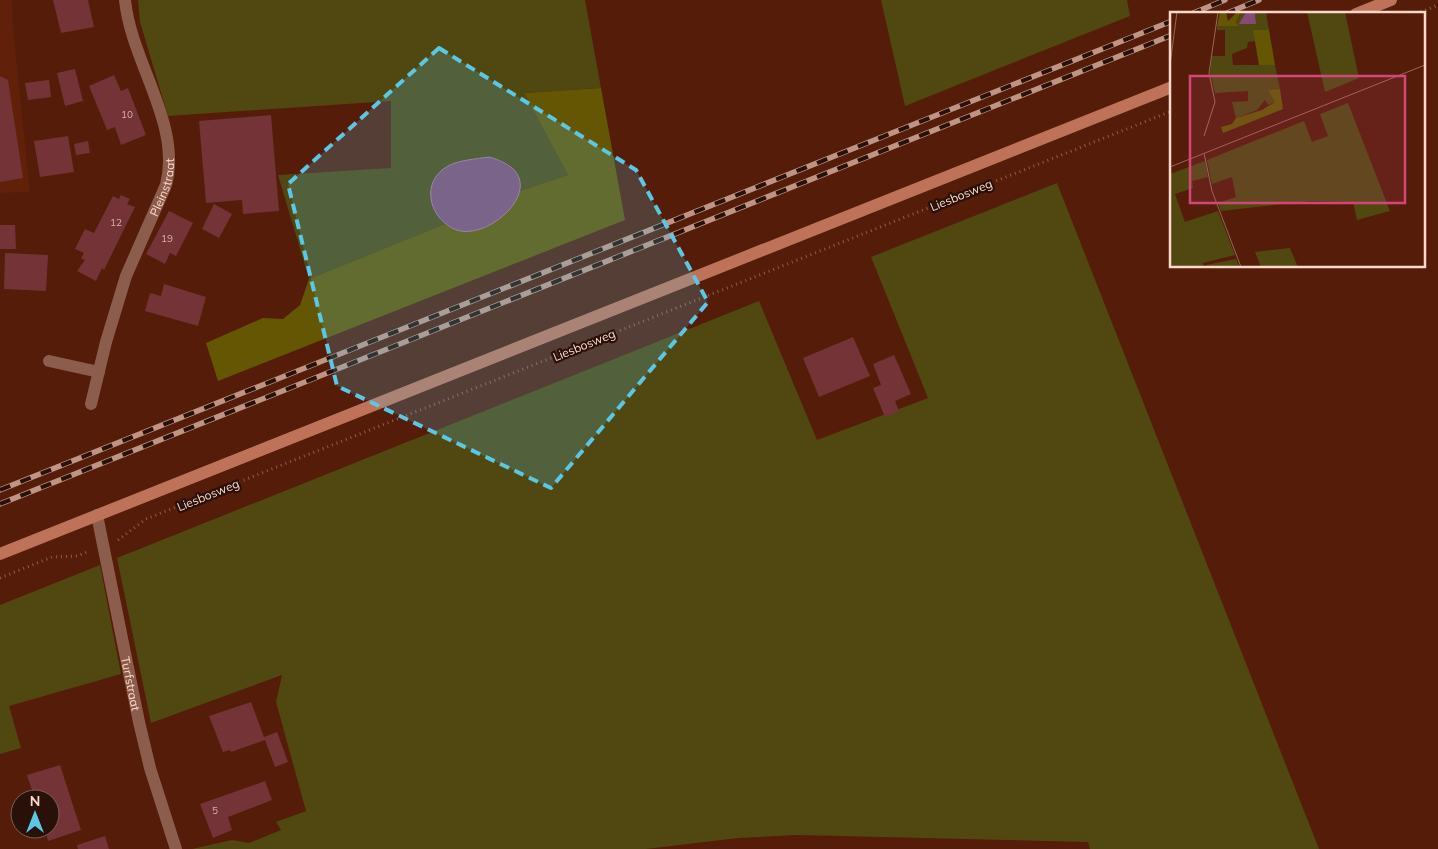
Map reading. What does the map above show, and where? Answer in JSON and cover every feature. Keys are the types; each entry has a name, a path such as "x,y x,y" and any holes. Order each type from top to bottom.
{"street":[{"name":"Pleinstraat","path":"91,404 126,276 166,185 169,172 168,140 128,22 125,0"},
{"path":"1361,12 1391,0"},
{"name":"Liesbosweg","path":"0,554 1170,88"},
{"path":"49,361 99,372"},
{"name":"Turfstraat","path":"97,515 150,768 176,849"}],"path":[{"path":"1421,12 1438,5"},
{"name":"Liesbosweg","path":"0,578 52,557 77,556 124,538 146,520 1170,112"}],"highlighted area":[{"path":"439,48 636,170 708,302 551,488 337,386 288,184"}],"shaded area":[{"path":"0,0 12,0 13,27 30,192 0,193"},
{"path":"138,0 585,0 601,88 524,93 568,175 520,191 517,177 511,167 503,161 493,158 482,158 447,166 445,224 309,279 278,175 391,168 391,101 168,116 140,22"},
{"path":"881,0 1127,0 1130,16 905,106"},
{"path":"601,88 625,220 218,381 206,343 263,318 283,319 300,305 309,279 445,224 455,230 483,228 505,214 520,191 568,175 524,93"},
{"path":"489,157 510,166 519,179 519,193 511,207 499,219 483,228 467,231 452,228 437,215 433,207 431,189 434,180 439,172 452,164"},
{"path":"1057,183 1319,849 1090,849 1088,842 798,835 738,838 646,849 192,849 232,840 249,843 281,830 276,822 306,811 276,702 282,675 151,723 117,558 759,301 817,440 928,398 871,257"},
{"path":"100,565 121,674 9,706 21,748 0,754 0,605"}],"building":[{"path":"53,0 88,0 94,27 61,33"},
{"path":"75,69 83,101 65,106 57,73"},
{"path":"114,75 121,91 128,88 146,135 121,145 115,127 107,130 89,86"},
{"path":"0,76 8,80 23,178 0,182"},
{"path":"49,80 51,97 28,100 25,83"},
{"path":"271,115 279,211 243,214 242,200 206,203 199,121"},
{"path":"68,136 74,172 40,177 34,141"},
{"path":"88,141 90,153 76,155 74,144"},
{"path":"121,195 130,199 127,204 135,207 104,270 102,268 96,281 77,271 85,260 81,258 84,253 75,249 85,229 94,233 113,196 119,199"},
{"path":"214,204 232,214 219,238 202,229"},
{"path":"169,211 193,223 176,256 170,253 165,264 146,254"},
{"path":"0,225 15,225 16,249 0,249"},
{"path":"5,253 48,255 46,291 4,289"},
{"path":"164,284 206,297 198,326 145,311 150,293 161,296"},
{"path":"853,337 870,376 819,397 803,358"},
{"path":"894,355 911,394 895,401 899,411 885,417 873,388 881,385 873,364"},
{"path":"251,702 264,737 277,732 288,762 275,767 265,740 231,752 230,750 223,752 209,716"},
{"path":"60,765 81,830 60,837 60,789 32,789 27,775"},
{"path":"265,781 272,800 228,817 232,830 213,838 200,804"},
{"path":"105,836 109,849 78,849 77,845"}],"railway":[{"path":"1196,12 1225,0"},
{"path":"1230,12 1259,0"},
{"path":"0,490 1170,22"},
{"path":"0,504 1170,36"}]}
